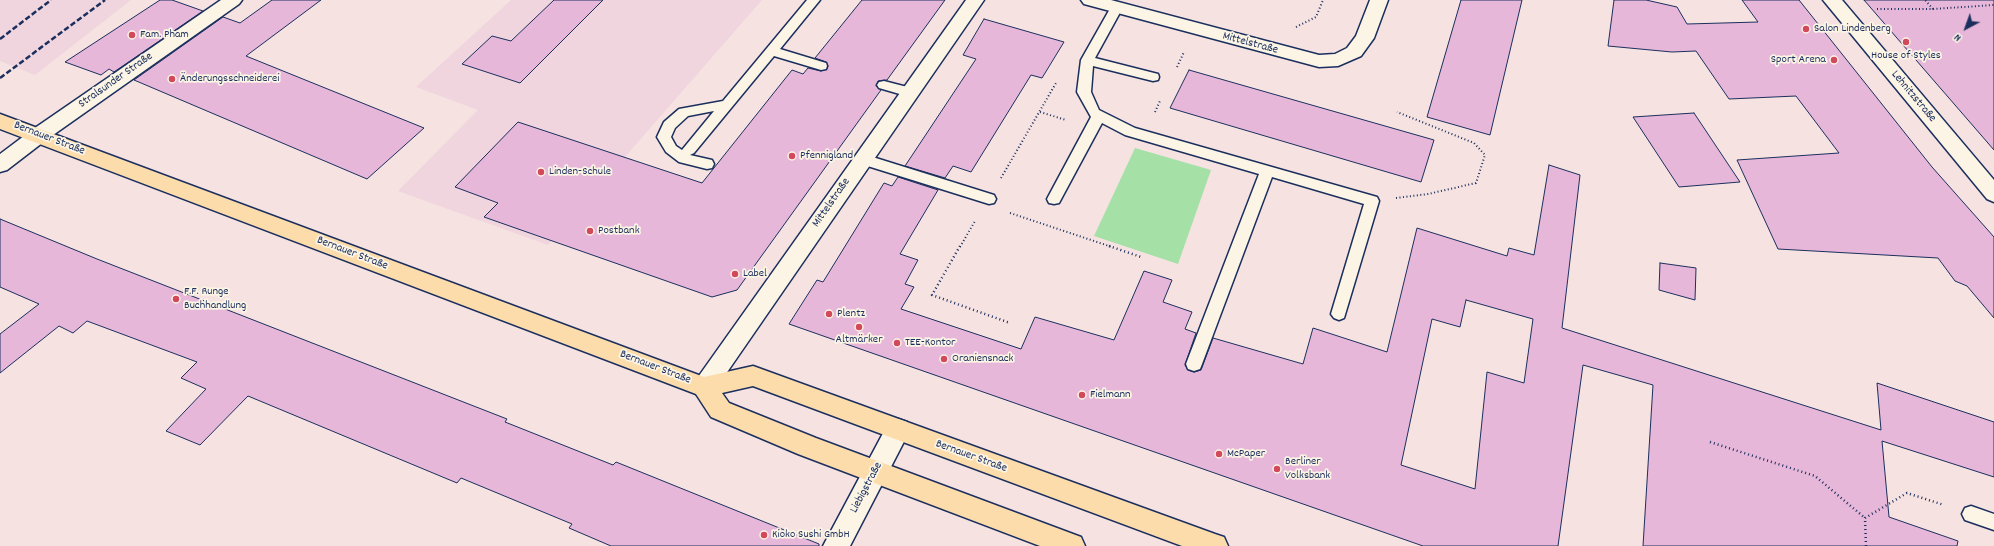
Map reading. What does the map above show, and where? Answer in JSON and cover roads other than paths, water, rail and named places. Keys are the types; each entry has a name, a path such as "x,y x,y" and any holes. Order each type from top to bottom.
{"main road":[{"name":"Bernauer Straße","path":"0,121 704,387 753,376 1215,546"},
{"name":"Bernauer Straße","path":"704,387 720,410 875,472 1072,546"}],"street":[{"name":"Stralsunder Straße","path":"0,165 39,135 233,0"},
{"name":"Mittelstraße","path":"704,387 975,0"},
{"name":"Mittelstraße","path":"1090,0 1319,62 1338,60 1354,52 1365,38 1379,0"},
{"name":"Lehnitzstraße","path":"1832,0 1994,194"},
{"name":"Liebigstraße","path":"836,546 898,430"}],"lane":[{"path":"689,150 814,0"},
{"path":"1117,7 1087,60 1084,92 1094,113 1130,132 1372,201 1339,314"},
{"path":"771,51 821,66"},
{"path":"1087,60 1153,78"},
{"path":"884,85 910,92"},
{"path":"707,164 684,158 671,149 664,138 669,125 684,112 726,105"},
{"path":"1054,199 1099,115"},
{"path":"863,159 989,199"},
{"path":"1194,364 1267,171"},
{"path":"1971,514 1994,522"}],"railway":[{"path":"0,39 51,0"},
{"path":"0,78 105,0"}],"place":[{"name":"Salon Lindenberg","path":"1806,29"},
{"name":"Fam. Pham","path":"132,35"},
{"name":"House of Styles","path":"1906,42"},
{"name":"Sport Arena","path":"1834,60"},
{"name":"Änderungsschneiderei","path":"172,79"},
{"name":"Pfennigland","path":"792,156"},
{"name":"Linden-Schule","path":"541,172"},
{"name":"Postbank","path":"590,231"},
{"name":"Label","path":"735,274"},
{"name":"F.F. Runge Buchhandlung","path":"176,299"},
{"name":"Plentz","path":"829,314"},
{"name":"Altmärker","path":"859,327"},
{"name":"TEE-Kontor","path":"897,343"},
{"name":"Oraniensnack","path":"944,359"},
{"name":"Fielmann","path":"1082,395"},
{"name":"McPaper","path":"1219,454"},
{"name":"Berliner Volksbank","path":"1277,469"},
{"name":"Kioko Sushi GmbH","path":"764,535"}]}
